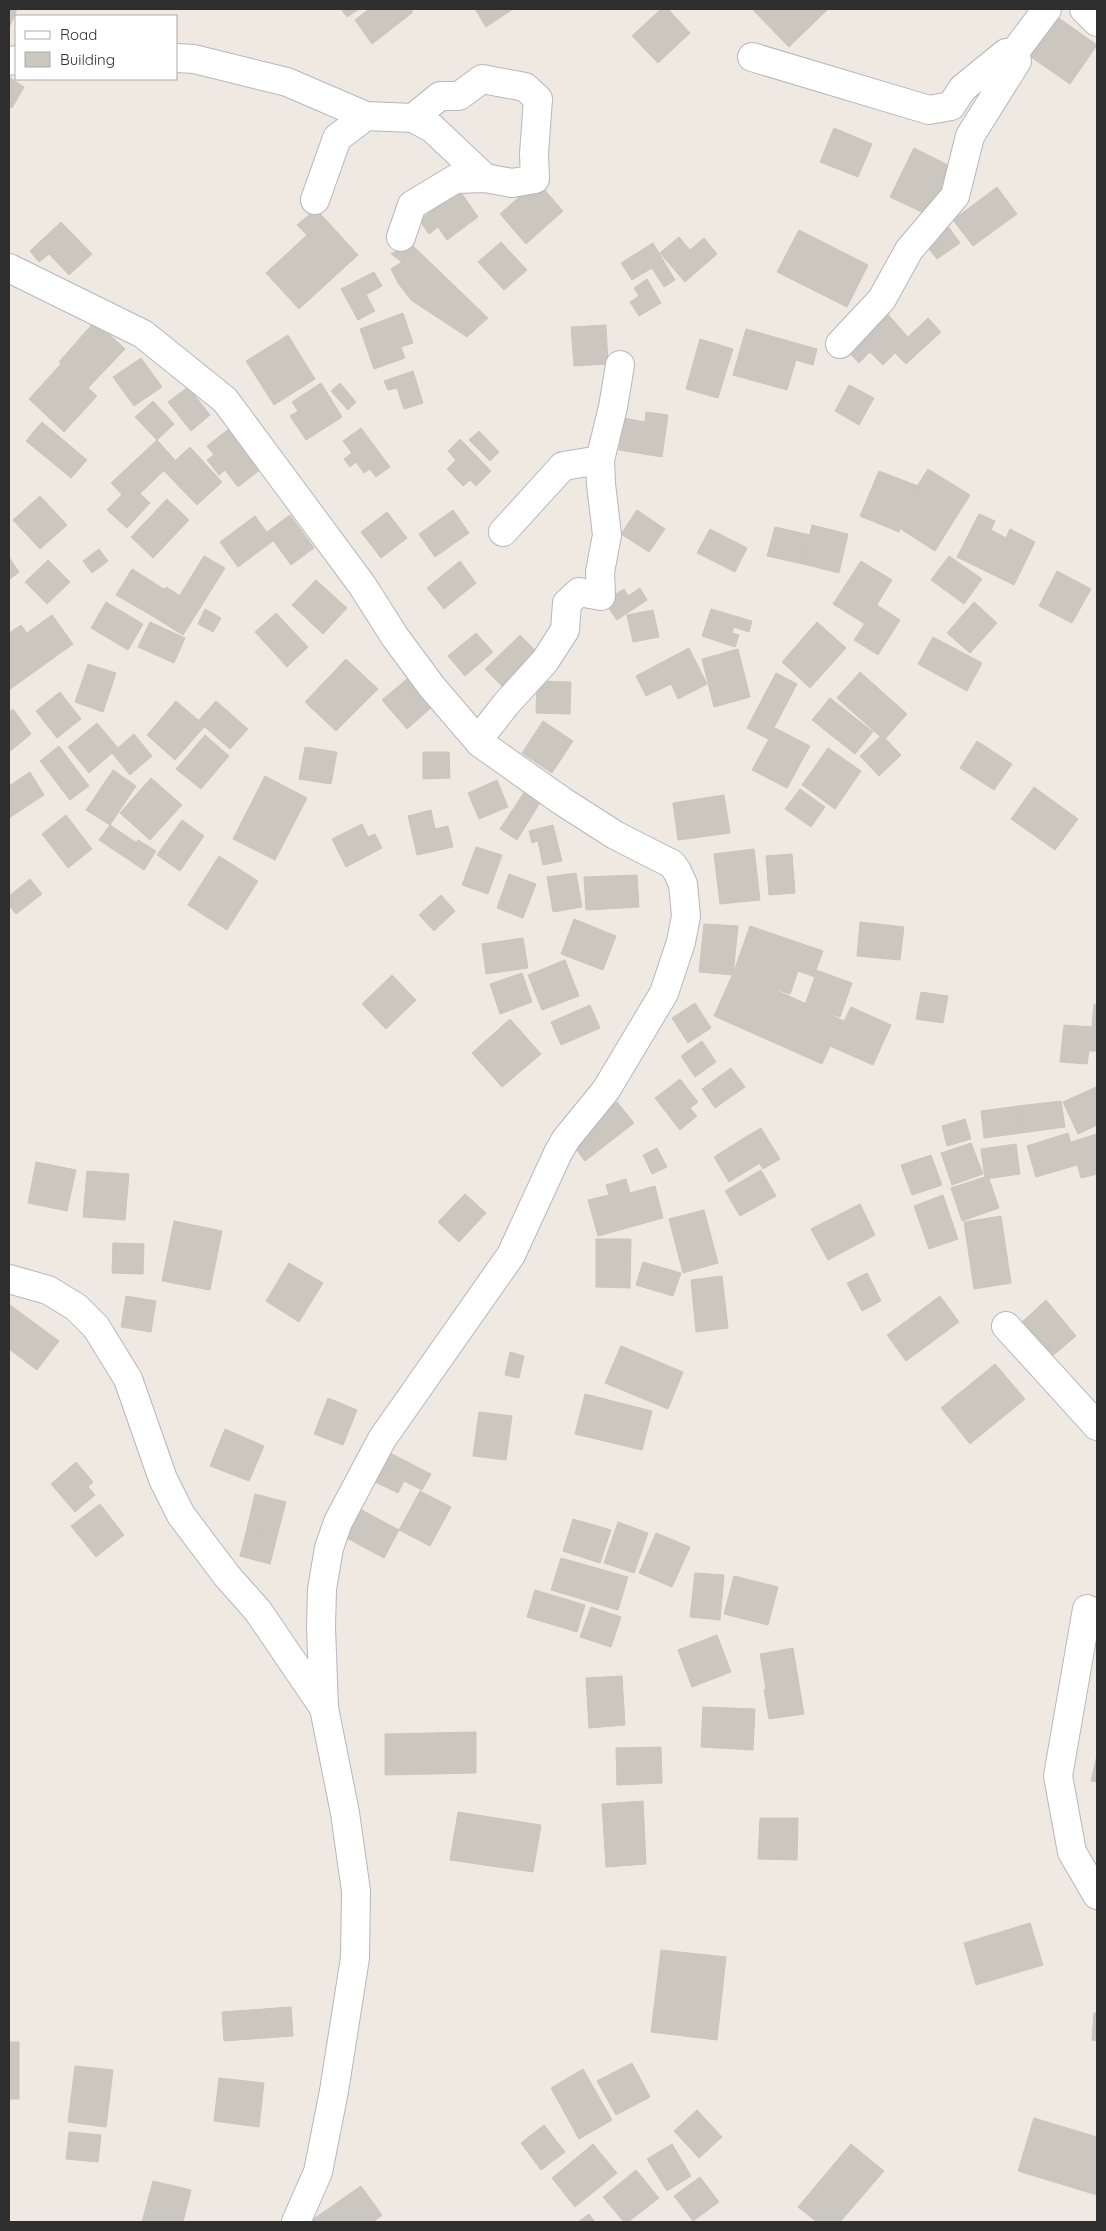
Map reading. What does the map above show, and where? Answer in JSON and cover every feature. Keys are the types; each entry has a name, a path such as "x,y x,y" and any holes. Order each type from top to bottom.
{"street":[{"path":"1014,53 1047,9"},
{"path":"1084,9 1097,22"},
{"path":"752,57 929,110 952,106 963,88 1006,53 1014,53"},
{"path":"840,344 882,299 909,250 955,196 970,136 1017,61 1014,53"},
{"path":"178,58 194,59 287,82 366,116 412,118 432,128 485,178"},
{"path":"401,237 412,205 455,179 485,178 512,183 535,179 534,154 538,99 525,87 482,79 459,96 440,96 412,118"},
{"path":"315,200 337,138 366,116"},
{"path":"9,268 143,334 225,400 362,586 394,637 426,680 480,743 562,801 615,835 672,864 683,884 686,896 685,926 682,942 664,993 606,1090 566,1139 558,1152 511,1255 382,1439 338,1522 329,1548 322,1589 321,1627 324,1708 345,1813 356,1891 355,1958 334,2091 320,2164 296,2222"},
{"path":"480,743 485,731 545,660 565,630 567,603 579,592 601,596 600,572 607,535 600,460 613,407 620,364"},
{"path":"503,532 563,466 600,460"},
{"path":"9,1279 48,1290 76,1307 96,1326 128,1379 163,1479 181,1515 227,1576 258,1611 324,1708"},
{"path":"1006,1326 1097,1426"},
{"path":"1087,1609 1058,1776 1072,1852 1097,1895"}],"building":[{"path":"9,9 17,9 9,28"},
{"path":"341,9 359,9 347,17"},
{"path":"369,9 410,9 413,12 372,44 355,20"},
{"path":"475,9 513,9 486,27"},
{"path":"661,9 668,9 690,33 658,63 632,36"},
{"path":"752,9 828,9 789,47"},
{"path":"1056,16 1097,45 1070,84 1028,55"},
{"path":"9,77 24,87 12,108 9,106"},
{"path":"834,128 872,144 858,177 820,162"},
{"path":"914,148 952,167 928,215 890,197"},
{"path":"537,181 563,211 526,244 500,214"},
{"path":"997,187 1017,214 973,246 953,220"},
{"path":"460,191 478,217 447,240 438,227 429,234 419,220"},
{"path":"316,209 358,255 299,309 266,273 307,235 297,225"},
{"path":"61,222 92,254 69,275 49,254 39,262 30,251"},
{"path":"945,222 960,243 937,259 922,240"},
{"path":"799,230 868,265 847,307 777,272"},
{"path":"679,237 690,250 704,238 717,254 685,282 660,253"},
{"path":"501,242 527,270 504,290 478,262"},
{"path":"410,243 488,318 467,337 411,300 398,283 391,269 402,262 391,254"},
{"path":"653,243 675,280 664,287 652,268 632,280 621,263"},
{"path":"374,272 382,286 366,295 375,311 358,320 341,289"},
{"path":"647,279 661,303 639,316 630,302 639,296 634,288"},
{"path":"884,310 908,337 928,318 941,332 906,364 895,353 883,365 870,352 859,363 844,347"},
{"path":"403,313 413,343 401,347 405,358 374,369 360,329"},
{"path":"95,321 125,349 88,388 59,362"},
{"path":"606,325 608,364 574,366 571,327"},
{"path":"746,329 817,349 813,365 796,360 787,390 733,375"},
{"path":"288,335 315,379 274,405 246,361"},
{"path":"700,339 733,349 718,398 686,389"},
{"path":"141,358 162,387 134,406 113,377"},
{"path":"61,364 97,396 64,432 29,399"},
{"path":"413,371 423,403 404,409 397,388 388,390 384,381"},
{"path":"321,383 342,417 306,440 290,416 298,411 292,402"},
{"path":"340,383 356,402 348,410 331,391"},
{"path":"849,385 874,398 859,425 835,411"},
{"path":"188,387 210,415 191,431 168,402"},
{"path":"153,401 174,424 157,440 135,417"},
{"path":"646,412 668,415 662,457 619,450 624,418 645,422"},
{"path":"42,422 87,460 71,478 26,441"},
{"path":"230,428 261,469 238,487 225,470 219,475 207,460 214,455 207,446"},
{"path":"361,428 390,467 376,477 370,469 364,473 356,462 350,467 344,459 352,453 343,441"},
{"path":"479,431 499,452 490,461 469,440"},
{"path":"460,439 491,471 476,486 470,480 463,486 447,469 456,460 448,451"},
{"path":"157,440 175,460 130,503 111,483"},
{"path":"190,447 222,482 197,505 164,471"},
{"path":"928,469 970,495 935,551 893,524"},
{"path":"879,471 918,486 899,532 860,516"},
{"path":"131,485 150,503 127,528 107,510"},
{"path":"40,496 67,525 40,549 13,520"},
{"path":"167,499 189,520 153,558 131,537"},
{"path":"453,510 469,533 435,557 419,534"},
{"path":"637,510 665,529 649,552 621,534"},
{"path":"387,512 407,538 381,558 361,532"},
{"path":"979,514 995,521 991,530 1006,538 1010,529 1035,542 1014,585 957,557"},
{"path":"290,515 314,548 291,565 267,532"},
{"path":"255,516 273,541 238,567 220,542"},
{"path":"812,525 848,534 839,573 803,564"},
{"path":"775,527 810,535 803,564 767,556"},
{"path":"710,529 747,548 735,572 697,553"},
{"path":"99,549 108,561 92,573 83,561"},
{"path":"204,556 225,568 200,608 180,595"},
{"path":"949,556 982,579 964,604 931,580"},
{"path":"9,557 19,572 9,580"},
{"path":"48,560 70,582 47,604 25,582"},
{"path":"460,561 476,583 444,609 427,588"},
{"path":"861,561 892,580 865,624 833,604"},
{"path":"132,569 164,589 149,614 116,595"},
{"path":"1057,571 1091,589 1072,623 1039,606"},
{"path":"316,580 347,608 323,634 292,605"},
{"path":"166,587 200,608 183,635 149,614"},
{"path":"640,588 647,600 617,620 604,601 624,589 628,596"},
{"path":"106,602 143,624 128,650 91,628"},
{"path":"974,602 997,623 970,653 947,633"},
{"path":"877,605 900,620 878,655 854,640"},
{"path":"205,609 221,618 213,632 198,624"},
{"path":"711,609 752,621 749,632 734,627 732,633 739,635 735,647 702,636"},
{"path":"653,610 659,637 633,642 627,615"},
{"path":"276,613 308,647 287,667 255,632"},
{"path":"52,615 73,644 9,690 9,633 21,625 27,633"},
{"path":"150,622 185,638 174,663 138,647"},
{"path":"817,622 846,648 810,688 782,662"},
{"path":"476,633 493,652 465,676 448,656"},
{"path":"520,635 544,659 509,693 485,669"},
{"path":"933,637 982,663 967,691 918,664"},
{"path":"689,648 707,684 678,699 671,684 646,696 636,676"},
{"path":"738,649 750,697 714,707 702,659"},
{"path":"346,659 378,689 336,731 305,702"},
{"path":"88,664 116,673 103,712 75,702"},
{"path":"860,672 907,714 884,740 837,698"},
{"path":"776,673 797,684 768,739 747,728"},
{"path":"407,679 432,707 407,729 382,700"},
{"path":"537,681 571,682 570,714 536,713"},
{"path":"60,692 81,719 57,738 36,711"},
{"path":"830,698 873,732 855,754 812,720"},
{"path":"176,701 205,726 175,760 147,735"},
{"path":"216,701 248,729 230,749 198,721"},
{"path":"13,709 31,734 9,752 9,712"},
{"path":"543,721 573,741 552,773 522,753"},
{"path":"97,723 118,748 89,773 68,747"},
{"path":"775,728 810,746 787,788 752,770"},
{"path":"134,734 152,756 130,775 112,753"},
{"path":"205,735 229,756 201,789 176,769"},
{"path":"882,735 901,755 879,776 860,756"},
{"path":"977,741 1012,764 994,790 960,768"},
{"path":"59,746 89,786 70,800 40,761"},
{"path":"305,747 337,752 331,784 299,779"},
{"path":"828,748 861,771 835,809 802,785"},
{"path":"423,752 449,752 450,778 423,779"},
{"path":"113,770 136,786 110,825 86,810"},
{"path":"30,772 44,795 9,818 9,786"},
{"path":"265,776 307,798 275,860 233,839"},
{"path":"151,778 182,805 150,840 120,813"},
{"path":"497,780 508,807 479,819 468,793"},
{"path":"1034,787 1078,819 1055,850 1011,819"},
{"path":"800,789 825,807 811,827 785,809"},
{"path":"525,791 541,801 517,840 500,829"},
{"path":"724,795 730,833 678,840 673,803"},
{"path":"431,810 435,829 448,826 453,847 417,855 408,816"},
{"path":"66,815 92,849 68,868 42,834"},
{"path":"182,820 204,836 180,871 157,855"},
{"path":"362,824 368,837 375,834 382,848 346,867 332,839"},
{"path":"110,825 137,843 126,858 99,840"},
{"path":"553,825 562,861 543,865 538,841 532,843 529,831"},
{"path":"138,840 156,851 144,870 126,858"},
{"path":"476,847 502,855 488,894 462,885"},
{"path":"754,849 760,900 720,904 714,854"},
{"path":"792,854 795,893 769,895 766,856"},
{"path":"219,856 258,881 227,930 188,905"},
{"path":"576,873 582,907 553,912 547,877"},
{"path":"509,874 536,884 523,918 497,908"},
{"path":"637,875 639,907 586,910 584,877"},
{"path":"30,879 42,894 16,914 9,905 9,896"},
{"path":"441,895 455,911 434,931 419,915"},
{"path":"574,919 616,936 603,970 561,954"},
{"path":"860,922 904,927 900,960 857,956"},
{"path":"704,924 738,926 733,975 699,972"},
{"path":"750,926 823,951 816,970 852,983 840,1017 805,1005 815,977 798,971 790,994 733,974"},
{"path":"523,938 528,968 486,974 482,944"},
{"path":"565,960 579,996 542,1010 528,975"},
{"path":"734,971 844,1021 851,1007 891,1025 873,1065 830,1046 822,1064 714,1016"},
{"path":"522,973 532,1002 500,1014 490,984"},
{"path":"392,975 416,1000 386,1029 362,1004"},
{"path":"921,992 948,996 943,1023 916,1019"},
{"path":"695,1003 711,1028 688,1043 672,1018"},
{"path":"1094,1004 1097,1005 1097,1051 1089,1051 1087,1064 1060,1062 1064,1025 1092,1027"},
{"path":"590,1005 600,1028 561,1045 551,1022"},
{"path":"510,1019 541,1054 502,1087 472,1053"},
{"path":"702,1041 716,1062 695,1077 681,1056"},
{"path":"731,1068 745,1087 715,1108 702,1089"},
{"path":"680,1079 698,1102 690,1108 697,1116 680,1130 655,1098"},
{"path":"1096,1087 1097,1125 1078,1134 1063,1102"},
{"path":"1061,1101 1065,1127 1021,1133 1018,1106"},
{"path":"617,1102 634,1123 585,1161 569,1140"},
{"path":"1018,1106 1021,1133 984,1138 981,1111"},
{"path":"965,1119 971,1139 947,1146 942,1126"},
{"path":"761,1128 780,1159 763,1169 744,1138"},
{"path":"1068,1133 1077,1165 1036,1177 1027,1146"},
{"path":"1097,1134 1097,1174 1081,1178 1071,1142"},
{"path":"744,1138 760,1163 729,1182 714,1157"},
{"path":"971,1143 983,1174 952,1185 941,1153"},
{"path":"1016,1144 1020,1174 985,1179 981,1149"},
{"path":"657,1148 667,1167 652,1174 643,1155"},
{"path":"931,1155 942,1185 912,1195 901,1165"},
{"path":"36,1162 76,1170 67,1211 28,1203"},
{"path":"761,1170 776,1196 740,1216 725,1191"},
{"path":"87,1171 129,1174 125,1220 83,1217"},
{"path":"988,1176 999,1208 962,1221 951,1188"},
{"path":"626,1179 630,1193 655,1186 663,1218 598,1236 588,1200 609,1195 606,1185"},
{"path":"465,1194 486,1213 459,1242 438,1222"},
{"path":"943,1195 958,1239 929,1249 914,1206"},
{"path":"860,1204 875,1235 828,1260 811,1229"},
{"path":"704,1210 718,1263 683,1273 669,1219"},
{"path":"1001,1216 1011,1283 974,1289 964,1222"},
{"path":"174,1221 222,1231 210,1290 162,1281"},
{"path":"596,1239 631,1239 630,1288 596,1287"},
{"path":"113,1243 144,1244 143,1274 112,1273"},
{"path":"643,1262 681,1273 673,1296 636,1285"},
{"path":"289,1263 323,1283 299,1322 266,1301"},
{"path":"867,1273 881,1301 862,1311 847,1283"},
{"path":"722,1276 728,1328 696,1332 691,1280"},
{"path":"126,1296 156,1301 151,1332 121,1327"},
{"path":"940,1296 959,1322 906,1361 887,1335"},
{"path":"1046,1300 1076,1336 1050,1358 1021,1323"},
{"path":"10,1305 59,1341 37,1370 9,1349"},
{"path":"621,1346 683,1372 668,1409 605,1383"},
{"path":"510,1352 524,1356 519,1378 505,1375"},
{"path":"995,1364 1025,1399 970,1444 941,1408"},
{"path":"585,1394 652,1411 642,1450 575,1434"},
{"path":"328,1398 357,1410 343,1445 314,1434"},
{"path":"479,1412 512,1416 506,1460 473,1456"},
{"path":"225,1429 264,1446 249,1481 210,1466"},
{"path":"386,1451 431,1474 422,1490 404,1481 398,1493 371,1480"},
{"path":"76,1462 93,1482 88,1487 95,1495 75,1512 51,1484"},
{"path":"420,1491 451,1507 430,1546 399,1530"},
{"path":"255,1494 286,1502 277,1536 247,1529"},
{"path":"100,1504 124,1535 96,1557 71,1526"},
{"path":"358,1508 399,1530 384,1558 343,1536"},
{"path":"573,1519 611,1530 600,1563 563,1551"},
{"path":"618,1522 648,1533 634,1573 604,1563"},
{"path":"247,1529 277,1536 270,1564 240,1556"},
{"path":"656,1533 690,1547 672,1587 639,1573"},
{"path":"561,1558 628,1577 618,1610 551,1590"},
{"path":"695,1573 724,1575 720,1620 690,1617"},
{"path":"734,1576 778,1587 768,1625 724,1614"},
{"path":"535,1590 585,1605 577,1632 527,1617"},
{"path":"591,1607 621,1617 611,1647 580,1637"},
{"path":"717,1635 731,1672 692,1687 678,1650"},
{"path":"793,1648 799,1684 766,1689 760,1654"},
{"path":"622,1676 625,1725 589,1728 586,1678"},
{"path":"799,1684 804,1714 769,1719 764,1690"},
{"path":"703,1707 755,1709 753,1750 701,1747"},
{"path":"476,1732 476,1773 385,1775 385,1734"},
{"path":"661,1747 662,1783 617,1785 616,1748"},
{"path":"1097,1755 1097,1782 1091,1781"},
{"path":"643,1801 646,1864 606,1867 602,1804"},
{"path":"458,1812 541,1825 533,1872 450,1860"},
{"path":"760,1818 798,1818 797,1860 758,1859"},
{"path":"1030,1923 1043,1965 976,1985 964,1943"},
{"path":"661,1950 726,1957 717,2040 651,2032"},
{"path":"291,2007 293,2036 224,2041 222,2012"},
{"path":"1094,2013 1097,2013 1097,2041 1092,2040"},
{"path":"9,2042 19,2042 19,2099 9,2099"},
{"path":"632,2063 650,2097 616,2115 597,2081"},
{"path":"75,2066 113,2070 106,2127 68,2122"},
{"path":"583,2069 612,2120 579,2139 551,2088"},
{"path":"219,2078 264,2083 259,2127 214,2121"},
{"path":"697,2110 722,2137 699,2158 674,2131"},
{"path":"1034,2118 1097,2137 1097,2195 1018,2171"},
{"path":"544,2125 565,2152 541,2170 521,2143"},
{"path":"69,2132 101,2135 98,2162 66,2159"},
{"path":"593,2144 617,2173 575,2207 552,2178"},
{"path":"672,2144 691,2176 667,2191 647,2159"},
{"path":"851,2144 884,2171 840,2222 817,2222 798,2207"},
{"path":"636,2170 659,2198 628,2222 624,2222 603,2197"},
{"path":"700,2177 719,2202 693,2221 674,2196"},
{"path":"153,2181 191,2190 183,2222 142,2222"},
{"path":"361,2186 382,2215 373,2222 314,2222 312,2220"},
{"path":"589,2214 595,2222 578,2222"}]}
